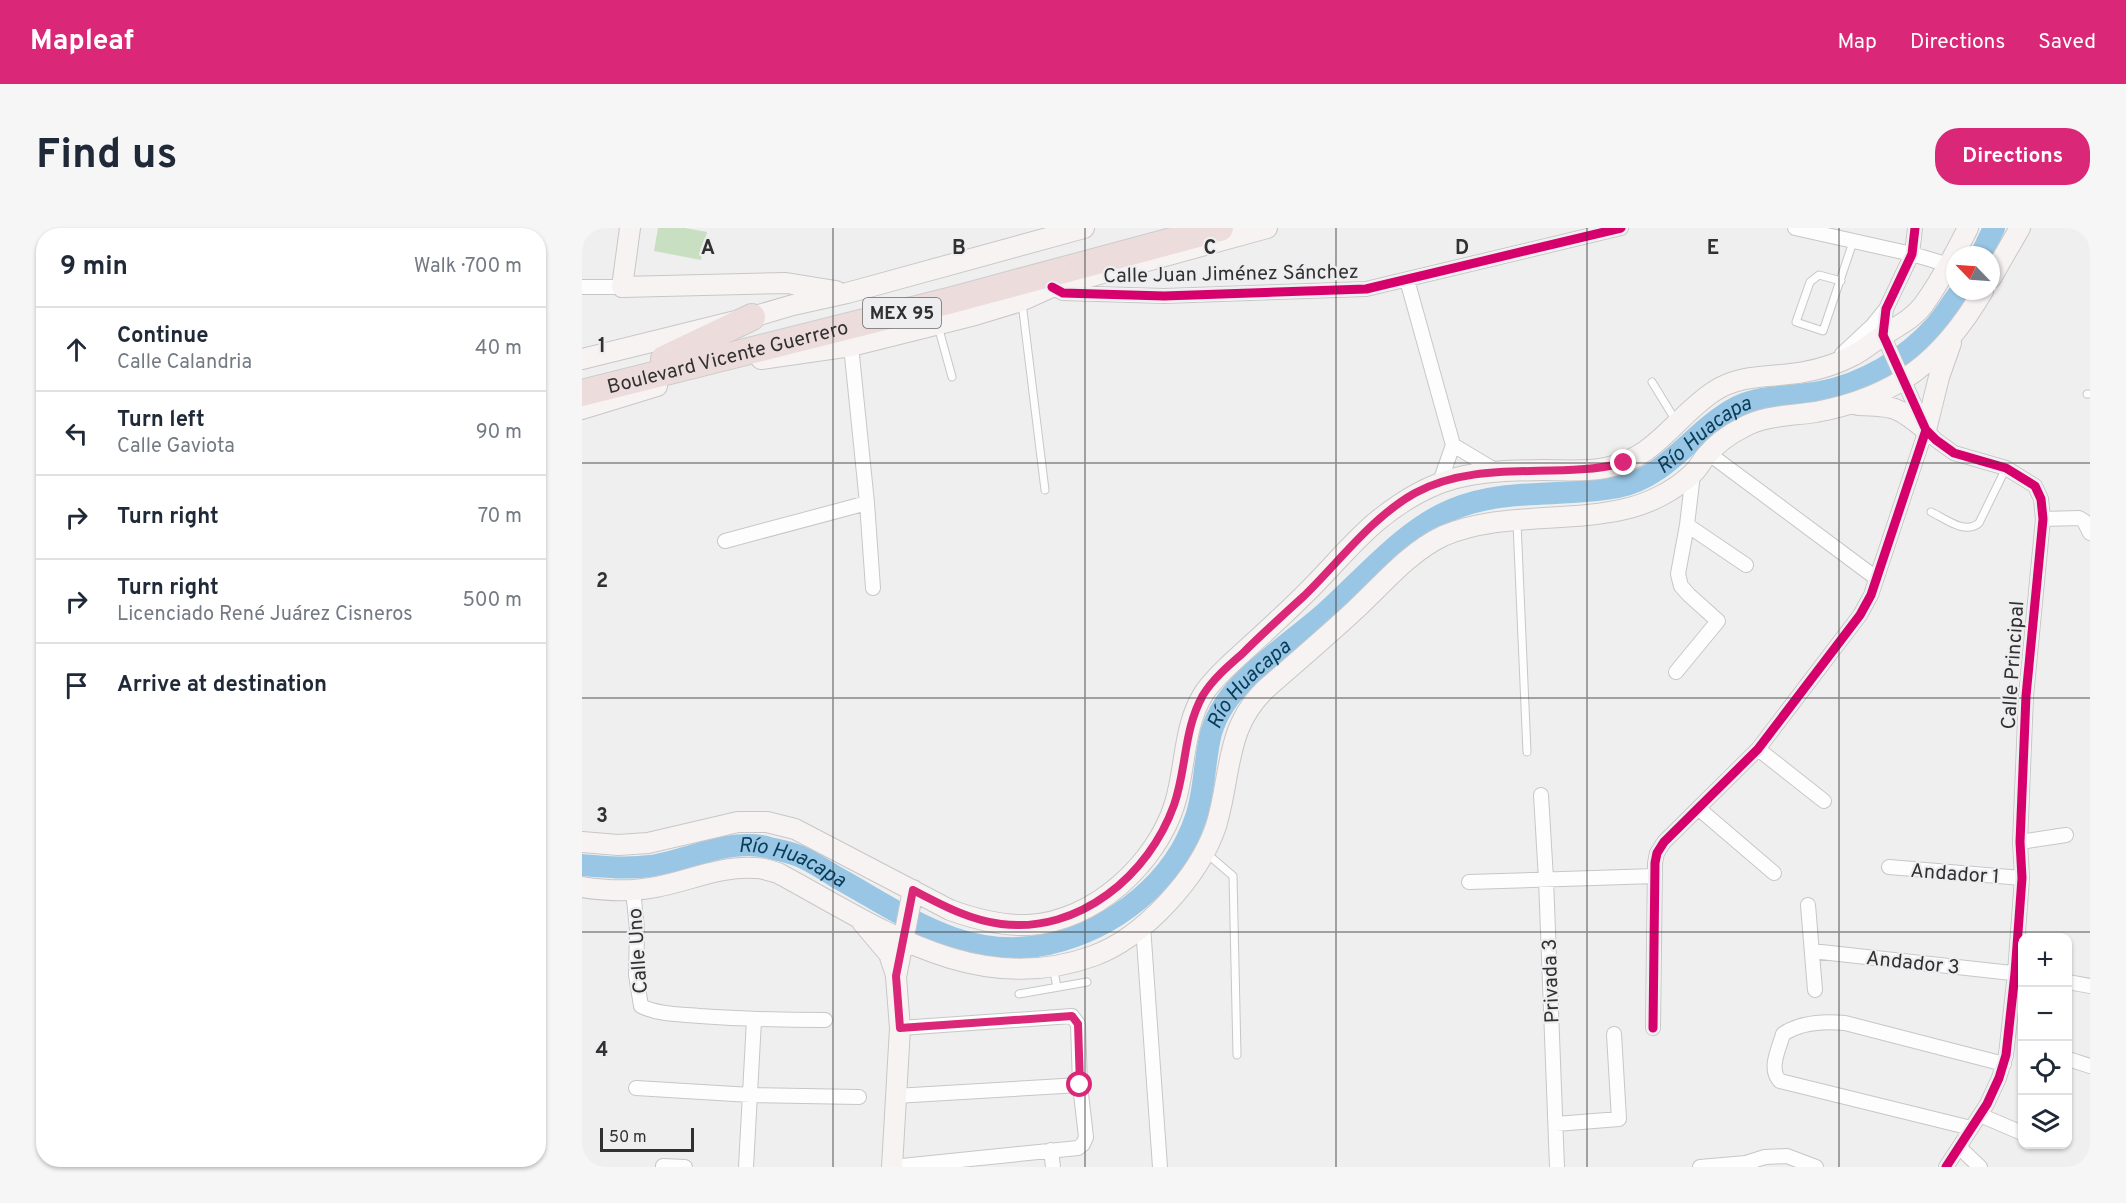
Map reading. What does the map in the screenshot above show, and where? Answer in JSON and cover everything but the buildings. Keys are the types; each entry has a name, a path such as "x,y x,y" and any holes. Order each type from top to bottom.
{"highway":[{"name":"Boulevard Vicente Guerrero","path":"582,379 963,286 1173,228"},
{"name":"Boulevard Vicente Guerrero","path":"582,393 956,299 1220,228"},
{"path":"664,359 752,317"},
{"path":"768,358 831,330"}],"main road":[{"path":"630,228 622,286 786,283 847,293"},
{"name":"Boulevard Vicente Guerrero","path":"582,359 752,317 792,304 847,293 1058,232 1084,228"},
{"name":"Boulevard Vicente Guerrero","path":"582,409 682,378 768,358 851,346 937,324 1022,301 1052,287 1267,228"},
{"path":"1959,246 1968,228"},
{"path":"2000,262 2020,228"},
{"path":"582,842 618,845 648,843 738,822 767,822 795,829 913,893 971,918 1001,924 1031,925 1064,917 1098,902 1127,879 1150,854 1164,832 1176,802 1193,717 1204,694 1215,680 1374,524 1414,494 1440,482 1470,474 1601,469 1624,463 1643,454 1714,391 1730,383 1749,378 1801,373 1824,368 1885,339 1923,306 1946,270"},
{"path":"786,283 793,289 792,304"},
{"path":"582,887 615,891 633,890 741,868 757,868 778,873 854,914 904,935 943,957 992,969 1053,967 1095,956 1121,942 1166,906 1205,852 1216,825 1236,732 1246,711 1261,693 1354,612 1419,551 1441,537 1469,527 1626,509 1649,502 1693,474 1708,453 1726,437 1759,419 1849,405 1890,406 1902,411 1926,429 1947,351 1957,330 1977,300"},
{"path":"1849,405 1926,364 1957,330"},
{"path":"896,976 913,893"},
{"path":"854,914 889,954 896,976 900,1028 892,1167"},
{"path":"896,976 905,965 914,960 943,957"}],"street":[{"name":"Calle Juan Jiménez Sánchez","path":"1052,287 1063,292 1164,296 1366,289 1621,228"},
{"path":"1795,228 1912,254 1946,264"},
{"path":"1824,368 1873,326 1886,309 1912,254 1915,228"},
{"path":"1407,280 1453,445 1440,482"},
{"path":"582,287 622,286"},
{"path":"1653,1028 1657,853 1664,842 1758,748 1860,615 1871,595 1926,429 1885,339 1886,309"},
{"path":"851,346 867,502 873,588"},
{"name":"Calle Principal","path":"1926,429 1936,440 1954,453 2006,468 2035,486 2041,499 2043,519 2026,696 2020,842 2022,878 2020,933"},
{"path":"1453,445 1498,472"},
{"path":"1708,453 1876,578"},
{"path":"1676,672 1718,621 1681,586 1678,574 1693,474"},
{"path":"725,541 867,502"},
{"path":"2043,519 2079,518 2084,521 2090,533"},
{"path":"1687,525 1746,566"},
{"path":"1758,748 1824,801"},
{"name":"Privada 3","path":"1541,795 1557,1167"},
{"path":"1698,808 1774,873"},
{"path":"2020,842 2066,835"},
{"name":"Andador 1","path":"1889,867 2022,878"},
{"path":"1469,882 1655,876"},
{"name":"Calle Uno","path":"633,890 637,929 636,975 641,1006 651,1011 754,1020"},
{"path":"1808,905 1815,990"},
{"path":"1143,926 1160,1167"},
{"name":"Andador 3","path":"1812,951 2018,973"},
{"name":"Calle Principal","path":"1946,1167 1980,1115 2000,1078 2018,979"},
{"path":"2072,983 2090,986"},
{"path":"892,1167 1078,1148 1086,1137 1080,1085 1078,1024 1072,1016 900,1028"},
{"path":"746,1167 754,1020 825,1020"},
{"path":"1971,1128 1780,1081 1773,1069 1783,1034 1801,1026 1829,1021 1845,1023 2004,1064"},
{"path":"1556,1124 1619,1119 1614,1034"},
{"path":"2008,1040 2018,1043"},
{"path":"2072,1061 2090,1066"},
{"path":"896,1096 1080,1085"},
{"path":"636,1088 751,1095 860,1097"},
{"path":"1980,1115 2018,1131"},
{"path":"1959,1147 1980,1167"},
{"path":"1051,1150 1053,1167"},
{"path":"1700,1167 1746,1163 1765,1157 1787,1156 1816,1167"},
{"path":"663,1166 685,1167"}],"lane":[{"path":"1841,281 1819,275 1810,282 1796,322 1823,331 1841,281 1852,242"},
{"path":"1022,301 1045,490"},
{"path":"937,324 952,377"},
{"path":"1652,382 1677,423"},
{"path":"1931,512 1965,529 1973,527 1979,523 2006,468"},
{"path":"1517,520 1527,752"},
{"path":"1205,852 1233,876 1237,1055"},
{"path":"1053,967 1057,987"},
{"path":"1019,994 1087,982"}],"green space":[{"path":"658,228 685,228 707,232 701,260 654,251"}],"waterway":[{"name":"Río Huacapa","path":"1985,246 1994,228"},
{"name":"Río Huacapa","path":"582,865 641,867 737,845 766,847 804,858 912,920 963,941 990,947 1018,948 1048,944 1072,937 1096,927 1139,899 1173,862 1186,841 1196,817 1211,733 1221,710 1236,689 1417,530 1451,510 1492,498 1597,490 1636,482 1652,474 1707,428 1737,407 1766,398 1809,394 1836,388 1883,368 1924,337 1954,300"}],"cycle path":[{"path":"1052,287 1063,293 1164,296 1366,289 1621,228"},
{"path":"1653,1028 1657,853 1664,842 1758,749 1860,615 1871,595 1926,430 1883,335 1886,309 1912,254 1915,228"},
{"path":"1926,430 1954,453 2006,468 2035,486 2041,499 2043,519 2026,696 2020,842 2022,878 2006,1055 1987,1104 1946,1167"}],"route":[{"path":"1080,1085 1078,1024 1072,1016 900,1028 896,976 913,890 950,910 971,918 1001,924 1031,925 1064,917 1098,902 1127,879 1150,854 1164,832 1176,802 1193,717 1204,694 1220,674 1305,594 1374,524 1414,494 1440,482 1470,474 1601,469 1624,463"}]}
